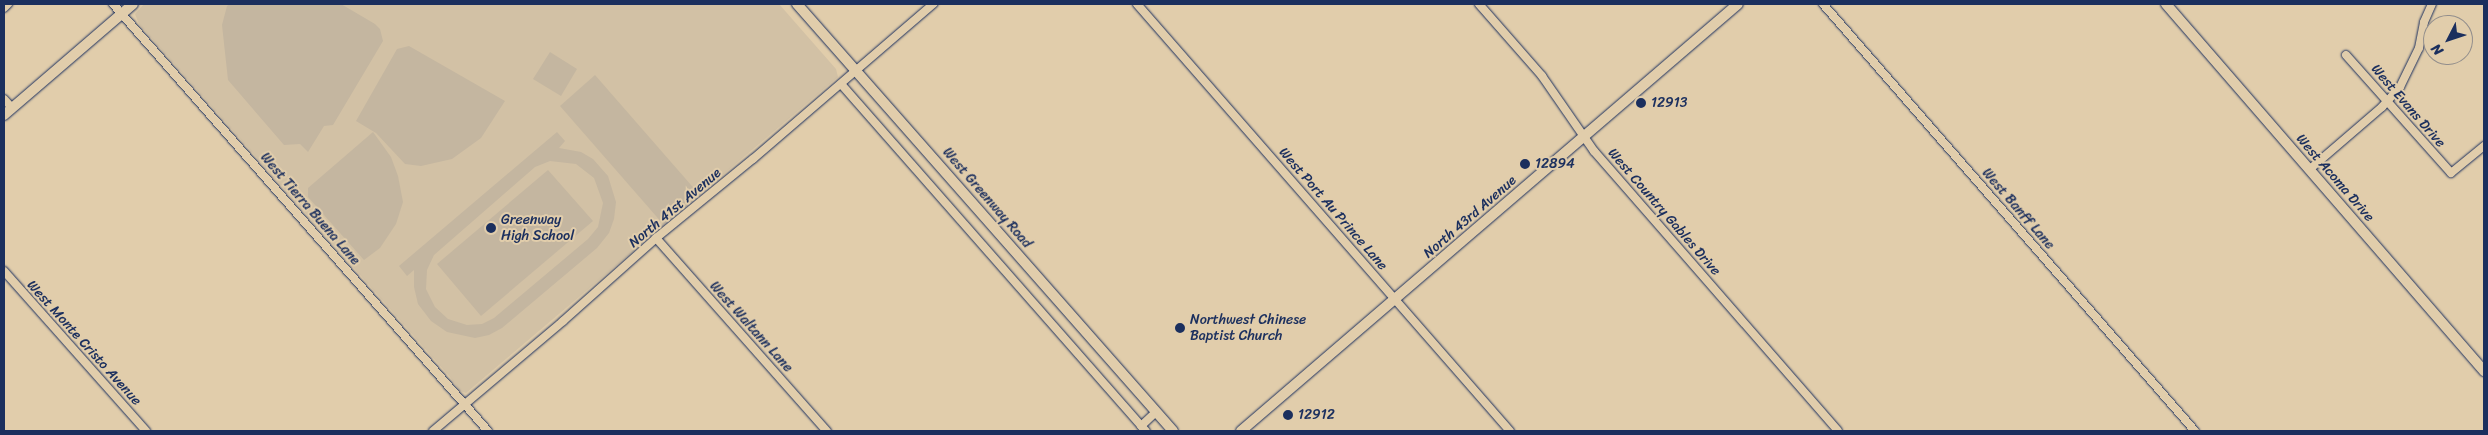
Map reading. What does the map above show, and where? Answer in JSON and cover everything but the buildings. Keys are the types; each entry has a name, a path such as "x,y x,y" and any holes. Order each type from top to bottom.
{"main road":[{"path":"8,111 133,4"},
{"name":"West Greenway Road","path":"797,4 1173,431"},
{"name":"North 43rd Avenue","path":"1242,431 1738,4"},
{"name":"West Acoma Drive","path":"2166,4 2484,371"}],"street":[{"path":"4,8 8,4"},
{"name":"West Tierra Buena Lane","path":"113,4 488,431"},
{"name":"North 41st Avenue","path":"433,431 656,238 841,84 933,4"},
{"name":"West Port Au Prince Lane","path":"1136,4 1510,431"},
{"name":"West Country Gables Drive","path":"1479,4 1542,76 1584,137 1838,431"},
{"name":"West Banff Lane","path":"1823,4 2195,431"},
{"path":"2310,170 2387,102 2400,87 2413,64 2432,4"},
{"path":"2420,9 2428,12"},
{"name":"West Evans Drive","path":"2346,55 2451,173 2484,146"},
{"path":"841,84 1144,429 1156,412"},
{"path":"4,98 8,111"},
{"name":"West Waltann Lane","path":"656,238 827,431"},
{"name":"West Monte Cristo Avenue","path":"4,271 146,431"}],"shaded area":[{"name":"Greenway High School","path":"144,4 779,4 836,69 838,77 466,393 460,391 450,377 139,24 135,14"},
{"path":"230,4 341,4 375,24 380,29 383,41 333,125 324,126 308,152 300,144 284,145 228,80 222,25 227,6"},
{"path":"409,46 505,101 481,138 452,159 421,166 405,164 376,133 356,121 397,49"},
{"path":"550,52 577,69 561,96 533,79"},
{"path":"595,75 698,193 663,224 560,106"},
{"path":"373,132 391,157 398,176 403,202 396,224 380,248 364,260 308,197 308,188"},
{"path":"557,132 565,141 559,148 581,152 593,159 608,176 616,202 614,219 609,233 597,248 502,328 489,335 475,338 447,332 431,321 418,304 414,287 414,270 407,276 399,266","holes":["550,161 576,164 594,178 603,203 598,227 588,239 494,318 482,324 467,325 448,319 435,307 426,289 427,270 434,255 535,167"]},
{"path":"548,170 593,221 481,316 437,264"}],"place":[{"name":"12913","path":"1641,103"},
{"name":"12894","path":"1525,164"},
{"name":"Greenway High School","path":"491,228"},
{"name":"Northwest Chinese Baptist Church","path":"1180,328"},
{"name":"12912","path":"1288,415"}]}
